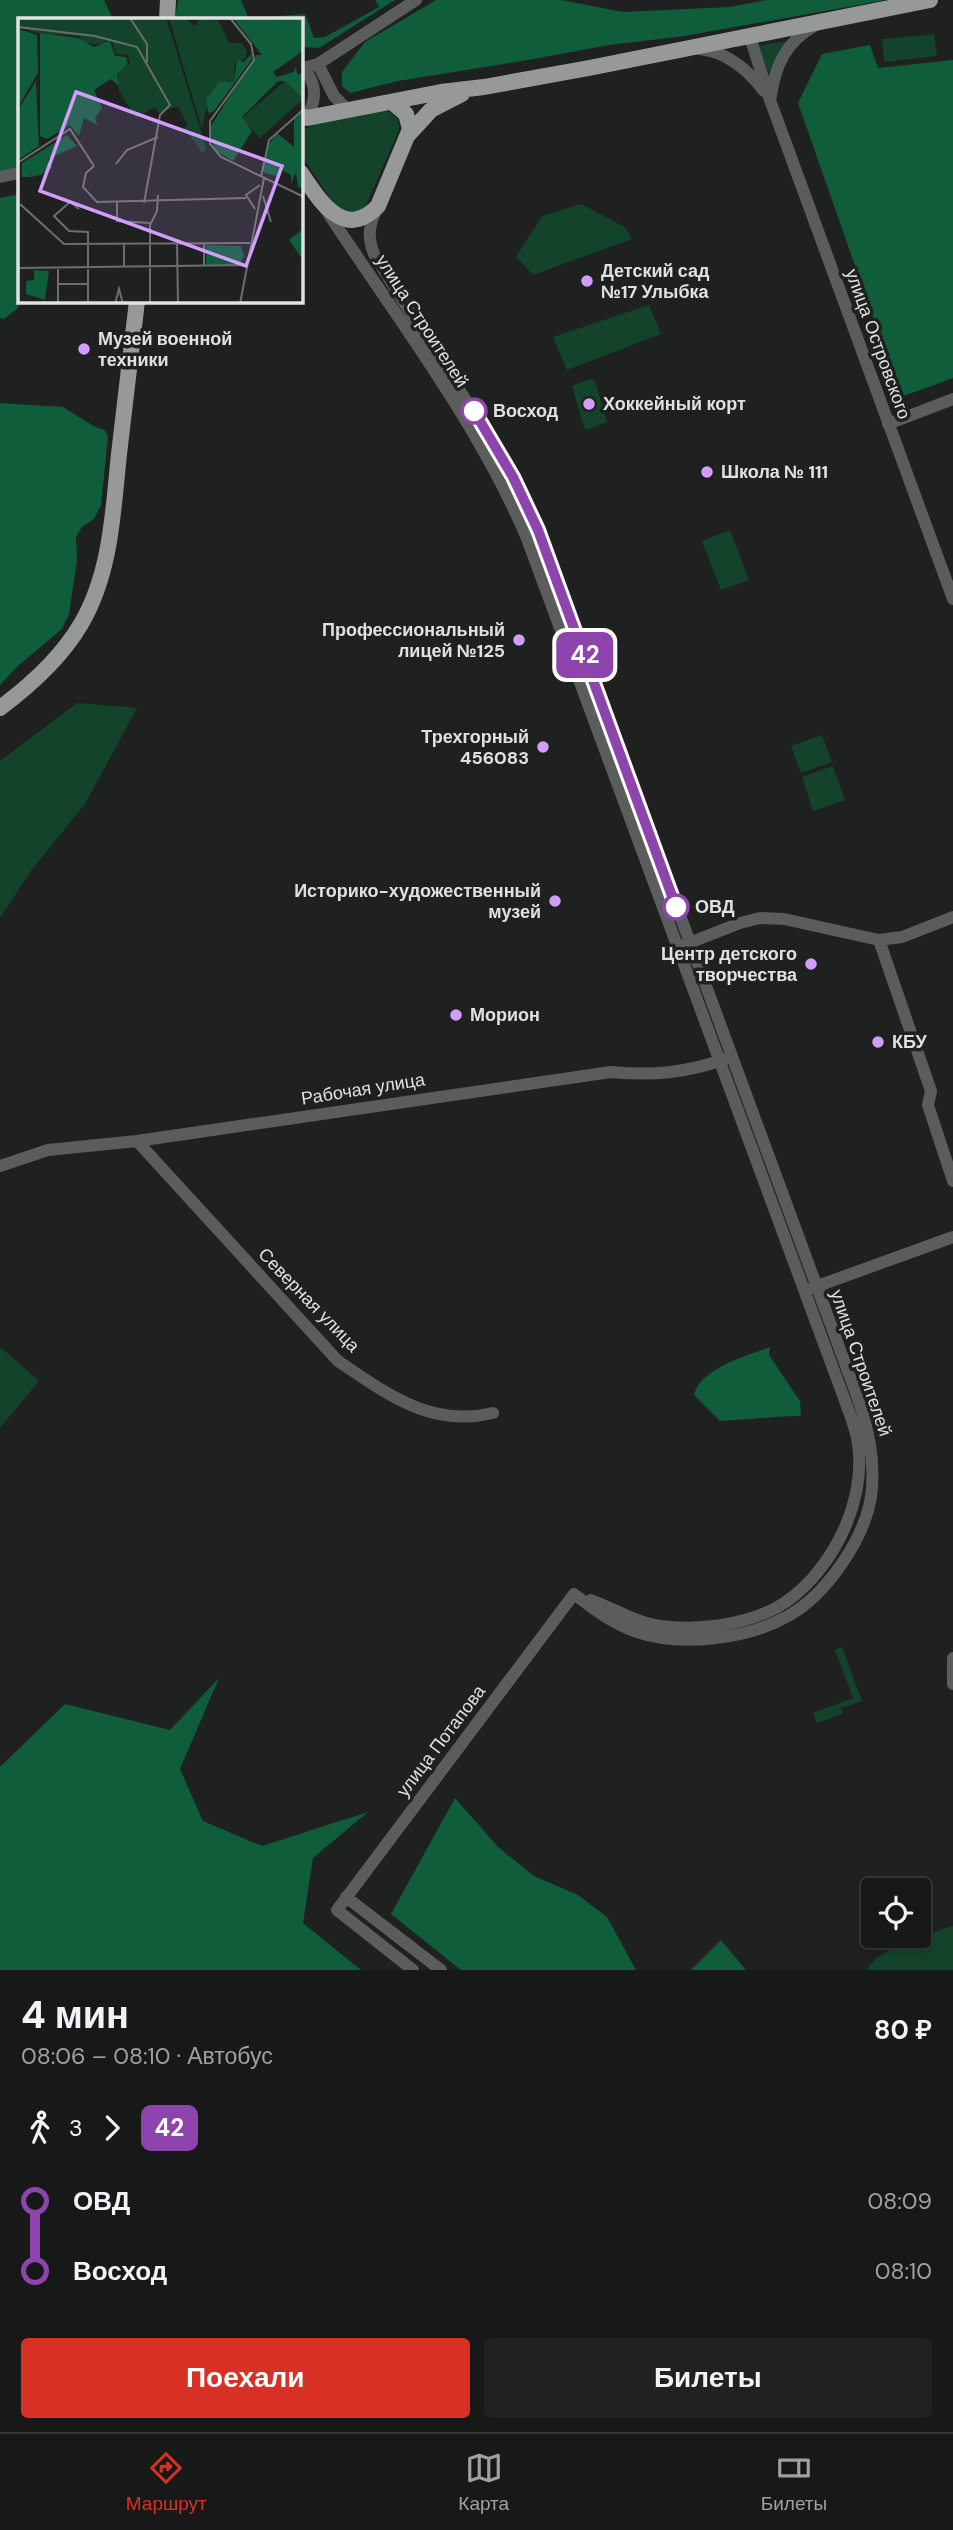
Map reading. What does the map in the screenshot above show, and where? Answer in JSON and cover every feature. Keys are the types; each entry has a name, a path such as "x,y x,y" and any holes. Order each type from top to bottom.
{"main road":[{"path":"167,18 168,0"},
{"path":"303,120 441,92 484,88 930,0"},
{"path":"407,136 431,110 451,98 484,88"},
{"path":"303,176 333,215 345,219 368,214 378,206 410,123 407,114 392,102"},
{"path":"0,708 36,678 65,647 82,622 97,590 106,561 113,515 136,303"}],"street":[{"path":"303,120 313,107 314,84 303,68 318,64 415,0"},
{"path":"770,100 774,74 789,45 800,34 822,22"},
{"path":"750,37 770,100"},
{"path":"691,48 720,53 748,71 770,100"},
{"path":"318,64 334,96 349,111"},
{"name":"улица Островского","path":"770,100 953,598"},
{"path":"0,177 18,173"},
{"name":"улица Строителей","path":"322,204 370,272 461,412 514,507 684,946 811,1289 859,1447 857,1485 846,1525 823,1565 788,1600 741,1628 661,1626 638,1622 574,1594"},
{"name":"улица Строителей","path":"378,206 369,233 369,243 374,254 472,406 513,477 538,530 684,946"},
{"path":"888,424 953,399"},
{"path":"684,946 740,923 760,918 784,919 879,940 902,937 953,917"},
{"path":"879,940 931,1091 929,1105 953,1181"},
{"name":"Рабочая улица","path":"0,1166 48,1150 137,1141 611,1072 653,1075 726,1059"},
{"name":"Северная улица","path":"137,1141 338,1361 418,1410 475,1418 493,1413"},
{"path":"811,1289 953,1237"},
{"name":"улица Потапова","path":"412,1970 337,1910 574,1594"},
{"path":"953,1658 953,1684"},
{"path":"346,1897 441,1970"}],"green space":[{"path":"0,0 104,0 113,18 18,18 18,167 0,171"},
{"path":"178,0 241,0 249,18 175,18"},
{"path":"375,0 395,0 319,48 303,47 303,18 268,18 305,14 314,38 325,37 379,7"},
{"path":"436,0 561,0 623,12 729,7 767,0 886,0 685,36 609,45 398,81 350,93 342,86 342,72 365,42"},
{"path":"934,34 937,56 884,62 882,39"},
{"path":"786,41 769,74 758,46"},
{"path":"870,45 878,68 953,60 953,378 901,397 798,103 822,54"},
{"path":"382,111 395,116 398,122 399,130 362,210 350,213 336,207 304,159 305,130 313,124"},
{"path":"18,194 20,303 17,309 4,319 0,318 0,198"},
{"path":"581,204 625,227 632,239 533,275 516,257 542,216"},
{"path":"649,305 661,334 567,370 553,337"},
{"name":"Хоккейный корт","path":"590,379 595,381 607,422 586,430 572,386"},
{"path":"0,403 63,407 95,427 105,430 108,437 101,505 94,519 82,527 76,537 77,560 69,614 62,629 19,665 0,685"},
{"path":"730,530 749,580 721,590 702,541"},
{"path":"77,703 137,708 85,804 30,872 0,918 0,761"},
{"path":"822,735 832,762 801,773 791,746"},
{"path":"833,766 845,800 813,811 802,777"},
{"path":"0,1347 39,1381 0,1428"},
{"path":"770,1347 769,1355 800,1401 801,1416 720,1421 694,1395 705,1377 715,1370"},
{"path":"842,1647 862,1701 841,1708 843,1714 817,1723 813,1713 853,1698 835,1650"},
{"path":"219,1678 180,1769 203,1821 262,1846 368,1812 313,1858 303,1923 361,1970 0,1970 0,1767 65,1704 170,1730"},
{"path":"455,1798 498,1847 534,1876 578,1895 607,1917 636,1970 461,1970 391,1914"},
{"path":"953,1926 953,1970 867,1970 882,1954 893,1948 931,1948 931,1934"},
{"path":"721,1940 746,1970 691,1970"}],"bus line":[{"name":"42","path":"474,411 513,477 538,530 676,907"}],"place":[{"name":"Детский сад №17 Улыбка","path":"587,281"},
{"name":"Музей военной техники","path":"84,349"},
{"name":"Хоккейный корт","path":"589,404"},
{"name":"Восход","path":"474,411"},
{"name":"Школа № 111","path":"707,472"},
{"name":"Профессиональный лицей №125","path":"519,640"},
{"name":"Трехгорный 456083","path":"543,747"},
{"name":"Историко-художественный музей","path":"555,901"},
{"name":"ОВД","path":"676,907"},
{"name":"Центр детского творчества","path":"811,964"},
{"name":"Морион","path":"456,1015"},
{"name":"КБУ","path":"878,1042"}]}
